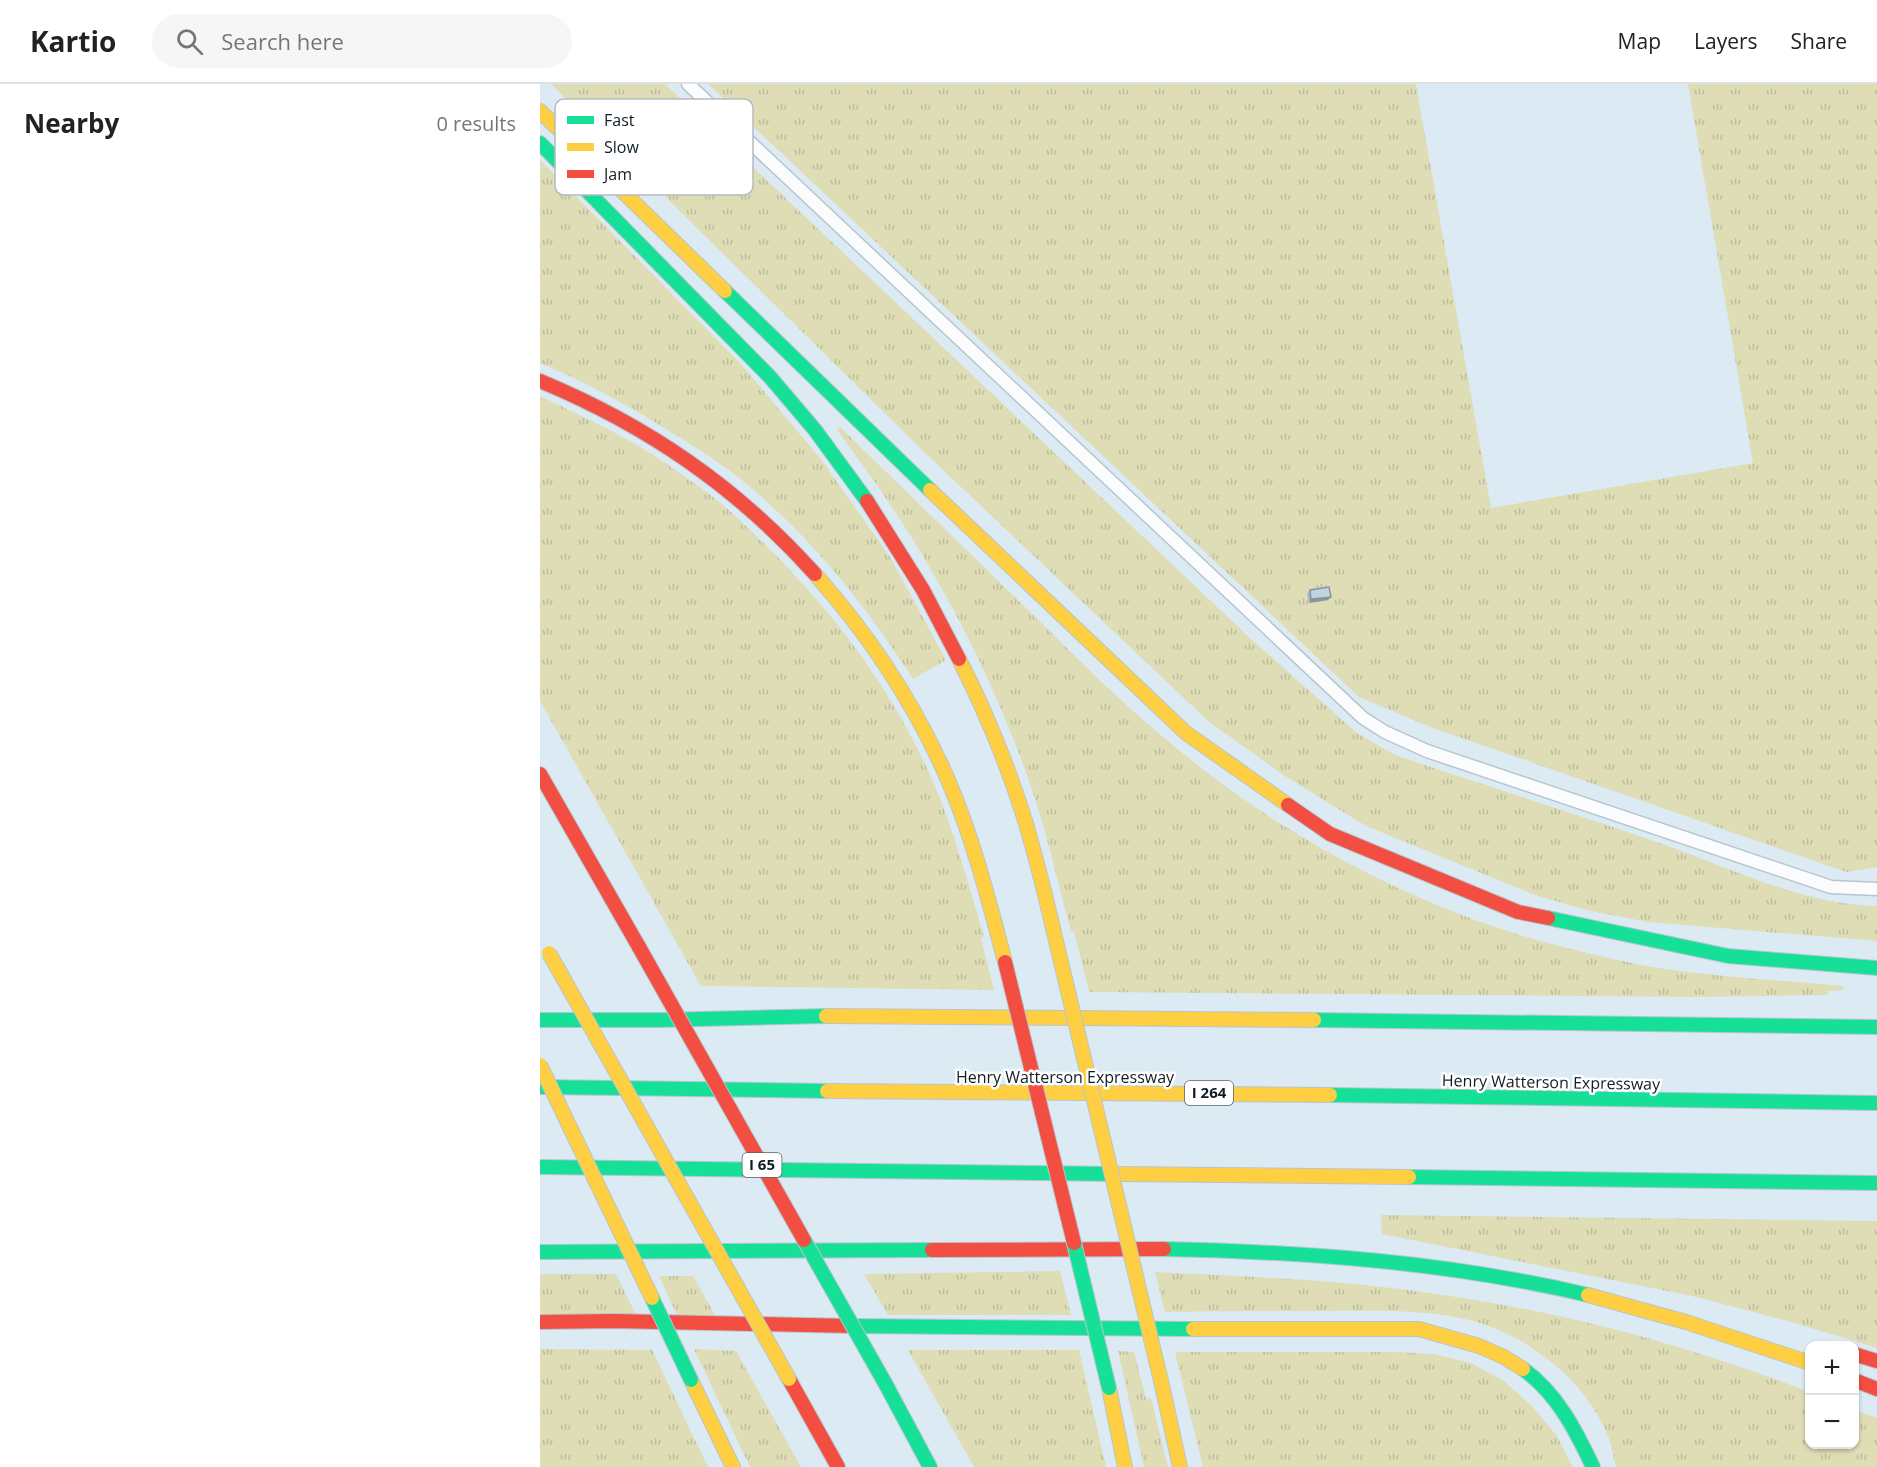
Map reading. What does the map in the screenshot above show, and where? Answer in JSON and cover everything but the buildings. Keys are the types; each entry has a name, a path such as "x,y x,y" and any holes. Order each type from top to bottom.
{"highway":[{"path":"540,111 555,126"},
{"path":"540,143 555,158"},
{"path":"591,195 784,392 854,481 935,608 963,662 1007,767 1037,864 1180,1467"},
{"path":"626,195 864,428 1186,733 1330,834 1518,912 1728,956 1877,968"},
{"path":"540,381 571,394 675,451 750,510 791,548 835,596 886,664 923,726 948,778 977,855 1109,1388 1125,1467"},
{"name":"I 65","path":"540,774 885,1383 930,1467"},
{"path":"547,949 837,1467"},
{"path":"563,998 602,1004 659,1020"},
{"path":"540,1020 659,1020 845,1015 1877,1027"},
{"path":"540,1065 733,1467"},
{"name":"Henry Watterson Expressway","path":"540,1088 1030,1094 1191,1093 1877,1103"},
{"path":"540,1167 1877,1184"},
{"path":"540,1252 1187,1249 1333,1255 1428,1266 1524,1282 1621,1303 1758,1344 1805,1362"},
{"path":"540,1322 614,1321 937,1328 1419,1329 1475,1342 1525,1370 1545,1387 1564,1412 1582,1441 1593,1467"},
{"path":"1758,1344 1805,1349"},
{"path":"1859,1356 1877,1362"},
{"path":"1859,1382 1877,1389"}],"lane":[{"path":"688,84 704,99"},
{"path":"753,145 1363,718 1385,732 1427,751 1831,887 1877,889"}],"green space":[{"path":"551,84 665,84 681,99 566,99"},
{"path":"708,84 1416,84 1491,508 1753,463 1688,84 1877,84 1877,867 1846,872 1433,728 1359,697 753,126 753,99 724,99"},
{"path":"540,160 555,175 555,195 574,195 741,364 820,458 890,557 946,660 913,679 853,594 807,541 757,493 685,440 590,386 540,363"},
{"path":"753,167 1251,639 1357,733 1395,755 1634,834 1771,885 1823,900 1877,906 1877,941 1648,922 1590,911 1535,895 1366,826 1285,776 1208,721 921,449 664,195 753,195"},
{"path":"540,396 642,448 716,499 788,568 860,654 901,718 939,796 956,842 984,936 981,938 994,990 701,986 540,701"},
{"path":"840,427 1101,681 1160,735 1219,782 1342,860 1429,902 1474,920 1568,948 1671,970 1843,986 1843,990 1828,991 1828,994 1824,995 1695,997 1089,992 1074,931 1071,931 1035,799 997,700 975,652 926,561 898,516 837,430"},
{"path":"1381,1215 1877,1221 1877,1348 1788,1321 1692,1296 1382,1234"},
{"path":"1060,1271 1071,1315 888,1315 864,1274"},
{"path":"1155,1272 1278,1278 1400,1289 1505,1305 1556,1316 1659,1341 1805,1391 1805,1449 1859,1449 1859,1411 1877,1418 1877,1467 1616,1467 1609,1440 1598,1415 1568,1377 1531,1347 1509,1335 1465,1319 1395,1311 1165,1312"},
{"path":"540,1274 616,1274 636,1315 540,1314"},
{"path":"659,1276 693,1276 715,1315 677,1315"},
{"path":"540,1349 652,1350 708,1467 540,1467"},
{"path":"694,1349 736,1351 801,1467 750,1467"},
{"path":"908,1350 1079,1350 1106,1467 974,1467"},
{"path":"1118,1351 1134,1352 1146,1399 1151,1398 1168,1467 1144,1467"},
{"path":"1175,1352 1396,1352 1434,1354 1471,1363 1504,1381 1532,1406 1557,1436 1573,1467 1203,1467"}],"traffic: fast":[{"path":"540,143 555,158"},
{"path":"591,195 770,377 815,430 867,501"},
{"path":"725,291 930,490"},
{"path":"1548,918 1728,956 1877,968"},
{"path":"540,1020 826,1016"},
{"path":"1314,1020 1877,1027"},
{"path":"540,1087 827,1091"},
{"path":"1330,1095 1877,1103"},
{"path":"540,1167 1117,1174"},
{"path":"1409,1177 1877,1183"},
{"path":"804,1240 885,1383"},
{"path":"1074,1243 1109,1388"},
{"path":"1164,1249 1271,1253 1377,1261 1483,1274 1588,1295"},
{"path":"540,1252 932,1250"},
{"path":"652,1298 691,1380"},
{"path":"853,1326 1193,1329"},
{"path":"1523,1369 1556,1401 1580,1440 1593,1467"},
{"path":"885,1383 930,1467"}],"traffic: slow":[{"path":"540,111 555,126"},
{"path":"626,195 725,291"},
{"path":"930,490 1186,733 1288,805"},
{"path":"815,574 873,646 906,698 935,752 957,802 973,847 1005,962"},
{"path":"959,659 1009,772 1038,868 1061,962"},
{"path":"549,953 789,1379"},
{"path":"1061,962 1161,1381"},
{"path":"826,1016 1314,1020"},
{"path":"540,1065 652,1298"},
{"path":"827,1091 1330,1095"},
{"path":"1117,1174 1409,1177"},
{"path":"1588,1295 1686,1322 1805,1361"},
{"path":"1193,1329 1419,1329 1479,1346 1504,1357 1523,1369"},
{"path":"691,1380 733,1467"},
{"path":"1161,1381 1180,1467"},
{"path":"1109,1388 1125,1467"}],"traffic: jam":[{"path":"540,381 618,418 689,462 754,513 815,574"},
{"path":"867,501 923,590 959,659"},
{"path":"540,774 639,947"},
{"path":"1288,805 1330,834 1518,912 1548,918"},
{"path":"639,947 804,1240"},
{"path":"1005,962 1074,1243"},
{"path":"932,1250 1164,1249"},
{"path":"540,1322 614,1321 853,1326"},
{"path":"1859,1356 1877,1361"},
{"path":"789,1379 838,1467"},
{"path":"1859,1382 1877,1389"}]}
